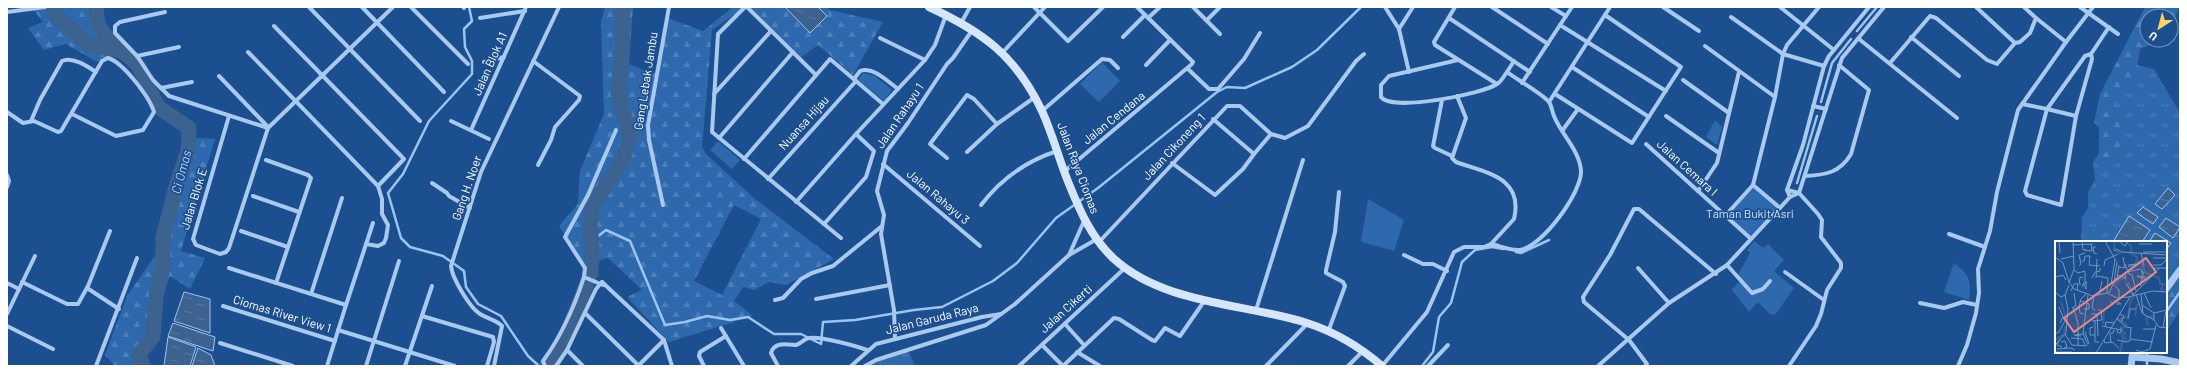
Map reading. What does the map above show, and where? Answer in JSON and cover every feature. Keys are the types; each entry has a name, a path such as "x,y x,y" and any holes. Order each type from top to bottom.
{"main road":[{"name":"Jalan Raya Ciomas","path":"929,7 939,9 946,15 973,29 1002,53 1017,71 1035,97 1042,112 1064,172 1084,220 1098,241 1113,258 1143,278 1170,290 1236,308 1256,310 1308,323 1363,350 1382,366"}],"street":[{"path":"7,12 45,7"},
{"path":"309,7 420,121"},
{"path":"362,7 444,92"},
{"path":"268,128 394,7"},
{"path":"411,7 468,64"},
{"name":"Gang H. Noer","path":"494,366 502,326 499,322 481,315 472,306 456,279 451,266 481,172 559,7"},
{"name":"Gang Lebak Jambu","path":"663,205 649,140 648,125 669,7"},
{"path":"816,75 746,7 718,34 712,132 840,238"},
{"path":"961,23 970,7"},
{"path":"1034,7 1068,41 1103,7"},
{"path":"1002,53 1045,7"},
{"path":"1136,7 1193,62 1188,69 1209,89 1218,89 1244,59 1260,33"},
{"path":"1123,37 1160,7"},
{"path":"1193,7 1220,34"},
{"path":"1206,20 1220,7"},
{"path":"1385,7 1399,29 1409,72"},
{"path":"1399,29 1412,7"},
{"path":"1455,7 1434,42 1435,45 1497,84"},
{"path":"1492,7 1548,44"},
{"path":"1551,7 1566,16"},
{"path":"1522,83 1572,7"},
{"path":"1549,102 1610,7"},
{"path":"1663,7 1699,31"},
{"path":"1780,7 1834,50"},
{"path":"1725,216 1753,185 1787,45 1819,7"},
{"path":"1790,197 1787,190 1815,106 1824,66 1834,50 1869,7"},
{"path":"1598,366 1669,303 1716,274 1727,265 1750,238 1790,197 1799,193 1824,109 1842,58 1884,7"},
{"path":"1976,7 2015,43"},
{"path":"2024,7 2064,40"},
{"path":"2080,7 2118,34"},
{"path":"1958,366 1967,345 1977,305 1977,276 1990,231 2007,150 2022,104 2064,40 2093,7"},
{"path":"480,18 525,9"},
{"name":"Jalan Blok A1","path":"471,130 525,9"},
{"path":"165,12 120,22 115,26 115,33 137,56 161,88 170,96 268,128"},
{"path":"796,202 883,104 925,60 935,45 946,15"},
{"path":"1555,94 1632,143 1666,91 1681,67 1605,15"},
{"path":"1890,63 1930,16 1993,64 2000,63 2015,43 2020,42 2030,33 2036,18"},
{"path":"1731,17 1784,54 1824,66"},
{"path":"1449,18 1530,72"},
{"path":"1560,25 1666,91"},
{"path":"274,26 404,159 378,186"},
{"path":"2090,54 2092,59 2076,116 2063,202 2059,206 2030,197 2025,191 2047,109 2085,56 2090,54 2108,28"},
{"name":"Jalan Rahayu 1","path":"895,338 894,310 881,234 884,215 877,191 883,164 887,151 908,123 946,64 953,58 973,29"},
{"path":"714,94 771,31"},
{"path":"1911,37 1959,76"},
{"path":"880,38 925,60"},
{"path":"1859,39 1957,118"},
{"path":"1146,64 1170,40"},
{"path":"1705,46 1775,97"},
{"path":"137,56 178,47"},
{"path":"248,52 378,186 382,199 382,214 388,225 386,238 384,243 378,246 366,244"},
{"path":"719,138 793,52"},
{"path":"1172,163 1215,195 1243,169 1271,134 1285,138 1308,126 1356,60 1364,54"},
{"path":"484,62 504,57"},
{"path":"30,122 40,100 62,62 67,59 73,60 96,72"},
{"path":"7,112 23,123 34,121 58,132 64,129 72,114 96,72 105,59 112,59 133,79 152,108 153,115 142,130 116,136 72,114"},
{"name":"Nuansa Hijau","path":"744,159 830,59 883,104"},
{"path":"1042,112 1102,59 1110,60 1118,68"},
{"path":"1458,60 1385,79 1381,85 1383,100 1399,103 1442,100 1457,96 1497,84 1514,61"},
{"path":"533,61 580,96 579,100 555,127 551,140 538,165"},
{"path":"1805,176 1834,172 1848,159 1852,150 1869,90 1839,65"},
{"path":"1572,67 1649,117"},
{"name":"Jalan Cendana","path":"1064,172 1188,69"},
{"name":"Nuansa Hijau","path":"768,179 855,80 860,71 868,70 876,73 898,89"},
{"path":"1491,244 1516,250 1534,245 1548,232 1568,203 1579,183 1581,170 1578,159 1554,115 1549,102 1507,72"},
{"path":"1698,191 1717,164 1739,72"},
{"path":"219,76 268,128"},
{"path":"1683,80 1729,113"},
{"path":"161,88 192,82"},
{"path":"947,158 930,144 967,95 974,99 997,124"},
{"path":"1452,156 1466,118 1457,96"},
{"path":"967,152 997,124 1035,97"},
{"path":"1382,366 1427,312 1447,271 1454,252 1459,249 1484,247 1491,244 1514,219 1515,204 1512,191 1502,178 1456,162 1452,156 1433,146 1442,100"},
{"name":"Jalan Cikoneng 1","path":"1098,241 1227,106 1236,104 1240,106 1271,134"},
{"path":"2022,104 2076,116"},
{"path":"1815,106 1824,109"},
{"path":"1562,130 1578,109"},
{"name":"Jalan Blok E","path":"230,116 193,239 196,245 220,254 226,252 228,248 268,128"},
{"path":"1666,116 1719,153"},
{"path":"1213,119 1254,154"},
{"path":"451,121 488,139"},
{"path":"545,365 543,361 556,345 566,325 585,278 585,268 566,240 565,234 588,195 616,130"},
{"path":"824,224 866,177 870,170 874,151 856,134"},
{"name":"Jalan Cemara I","path":"1646,144 1750,238"},
{"name":"Jalan Rahayu 3","path":"981,205 998,184 1022,166 1034,159 1057,151"},
{"path":"266,160 308,175 311,178 276,283"},
{"path":"1256,310 1303,160"},
{"name":"Jalan Rahayu 3","path":"883,164 980,246"},
{"path":"7,175 9,182 7,187"},
{"path":"432,182 449,196 470,208"},
{"path":"1753,185 1780,208"},
{"path":"1787,190 1799,193 1822,220 1821,237 1841,263 1840,272 1827,290 1821,314 1816,326 1789,366"},
{"path":"1328,332 1345,286 1343,282 1326,273 1334,232 1339,192"},
{"path":"252,196 299,212"},
{"path":"311,294 342,198"},
{"path":"1645,366 1647,364 1629,340 1584,302 1583,297 1610,255 1634,209 1639,209 1716,274"},
{"name":"Jalan Garuda Raya","path":"1069,255 1084,220"},
{"name":"Ciomas River View 1","path":"327,366 373,223"},
{"path":"775,300 782,298 801,279 812,273 834,266 882,226"},
{"path":"22,282 73,305 78,304 87,288 110,231"},
{"path":"241,231 288,247"},
{"path":"1949,234 1985,247"},
{"name":"Jalan Garuda Raya","path":"865,366 876,360 986,325 1022,299 1069,255 1098,241"},
{"path":"1404,255 1423,264 1433,264 1447,271"},
{"path":"7,314 35,256"},
{"path":"96,366 119,309 137,258"},
{"path":"366,366 398,261"},
{"path":"1727,265 1752,293 1763,289 1770,281"},
{"name":"Jalan Cikerti","path":"1019,366 1126,267"},
{"path":"229,268 346,305"},
{"path":"1638,268 1669,303"},
{"path":"2167,288 2180,270"},
{"path":"1785,272 1824,300"},
{"path":"585,278 596,281 603,286 602,282"},
{"path":"556,366 566,350 596,289 602,282"},
{"path":"602,282 664,340 672,366"},
{"path":"7,283 19,288"},
{"path":"816,299 890,285"},
{"path":"405,366 432,286"},
{"path":"87,288 119,309"},
{"path":"1042,345 1062,366 1116,318 1155,341 1165,328 1180,336 1205,300"},
{"path":"1920,303 1944,308 1963,302 1977,305"},
{"name":"Ciomas River View 1","path":"223,306 335,341"},
{"path":"585,313 638,366 664,340"},
{"name":"Jalan Garuda Raya","path":"852,366 867,350 876,344 982,317 1001,314"},
{"path":"422,316 493,337 494,342 487,366"},
{"path":"1266,366 1308,323"},
{"path":"1065,324 1084,345"},
{"path":"7,326 53,349"},
{"path":"722,328 744,366"},
{"name":"Ciomas River View 1","path":"338,330 373,340 446,365 455,366"},
{"path":"704,366 699,356 700,352 726,336"},
{"path":"778,366 771,353 772,350 779,344 797,345 809,338 843,343 867,350"},
{"path":"220,343 293,366"},
{"path":"1428,366 1448,345"},
{"path":"566,350 583,366"},
{"path":"1348,366 1363,350"},
{"path":"1077,352 1100,366"},
{"path":"2131,366 2135,355 2180,363"}],"green space":[{"path":"31,7 100,7 117,52 97,62 66,44 44,50 28,28 43,22"},
{"path":"605,7 633,7 629,64 654,74 668,18 703,31 733,7 745,7 712,30 702,147 706,154 755,199 834,259 786,285 769,282 754,290 743,287 734,301 753,316 669,342 627,297 642,290 608,258 585,265 559,226 578,204 580,171 604,114 601,22","holes":["734,205 761,219 722,295 694,281"]},
{"path":"750,7 826,7 830,10 883,22 853,75 818,45 800,58"},
{"path":"2145,7 2180,7 2179,9"},
{"path":"2139,19 2139,48 2143,48 2140,49 2136,73 2114,108 2123,129 2112,175 2097,170 2096,162 2101,153 2101,130 2094,122 2100,94"},
{"path":"2121,61 2154,69 2180,113 2180,271 2167,288 2167,241 2081,241 2082,218 2088,207 2088,192 2095,180 2093,162 2099,153 2099,107"},
{"path":"1102,62 1120,81 1099,102 1080,84"},
{"path":"863,73 875,76 892,90 884,101 858,80"},
{"path":"1715,120 1722,127 1717,145 1706,137"},
{"path":"195,138 215,139 181,251 205,258 190,289 170,276 134,366 115,366 105,355 127,296 166,240"},
{"path":"718,141 740,160 732,169 710,150"},
{"name":"Taman Bukit Asri","path":"1753,185 1780,208 1750,238 1725,216"},
{"path":"1368,199 1404,220 1394,251 1361,242"},
{"path":"1754,241 1763,248 1768,244 1784,260 1774,271 1794,288 1775,315 1770,314 1758,302 1749,312 1732,290 1740,280 1738,275 1750,253 1747,250"},
{"path":"1954,263 1968,278 1970,287 1969,300 1944,292"},
{"path":"2180,277 2180,310 2167,331 2167,290"},
{"path":"908,350 915,366 872,366 876,360"}],"water":[{"path":"785,7 818,7 827,16 810,33"},
{"path":"2168,188 2175,195 2162,209 2155,204"},
{"path":"2143,207 2158,217 2153,224 2137,213"},
{"path":"2129,216 2150,230 2143,241 2114,241"},
{"path":"2166,218 2180,227 2173,238 2159,227"},
{"path":"2155,233 2171,243 2167,249 2167,241 2150,241"},
{"path":"184,292 210,299 210,333 174,321"},
{"path":"173,323 215,337 213,351 168,336"},
{"path":"168,337 196,347 190,366 164,366"},
{"path":"198,348 211,355 215,366 192,366"}],"waterway":[{"path":"52,7 58,18 89,45 125,52"},
{"name":"Ci Omas","path":"96,7 98,25 105,35 138,65 158,107 189,128 188,150 177,183 163,237 163,267 156,296 153,337 139,354 143,366"},
{"path":"469,7 472,21 464,29 465,47 472,61 472,74 429,121 403,174 388,193 401,238 410,247 443,256 464,271 466,287 478,304 501,316 528,356 539,366"},
{"path":"546,366 563,343 591,273 592,241 590,230 592,207 623,160 630,136 618,93 623,40 622,7"},
{"path":"592,241 606,230 630,241 665,325 685,322 707,316 730,320 748,317 774,334 801,334 821,344 823,322 855,320 942,307 993,281 1017,263 1056,218 1098,188 1217,92 1227,87 1245,88 1292,67 1317,50 1361,7"},
{"path":"1857,31 1877,7"},
{"path":"1821,102 1832,63 1851,39"},
{"path":"1797,183 1817,116"},
{"path":"1516,252 1521,253 1549,240"},
{"path":"1422,366 1433,352 1439,317 1451,303 1462,262 1475,250 1492,247 1503,249"},
{"path":"2167,311 2180,292"},
{"path":"2147,353 2147,366"}]}
